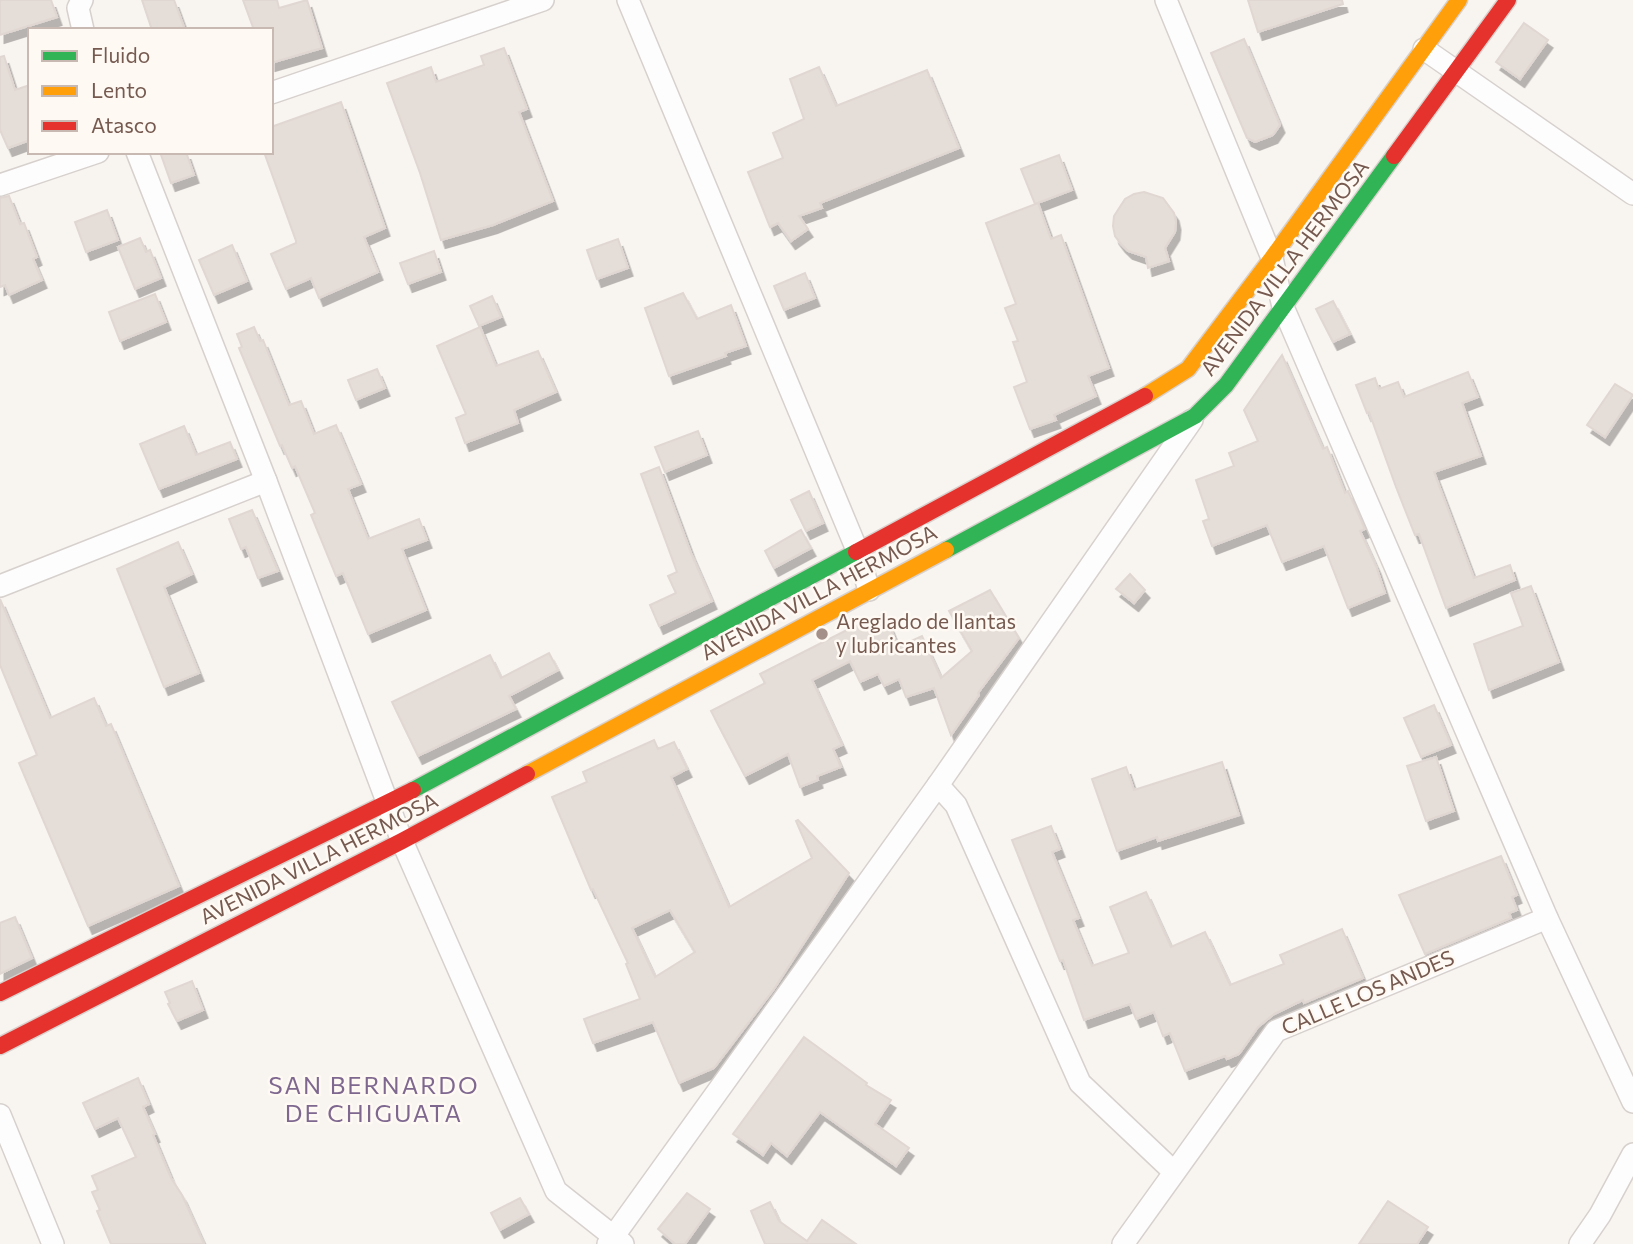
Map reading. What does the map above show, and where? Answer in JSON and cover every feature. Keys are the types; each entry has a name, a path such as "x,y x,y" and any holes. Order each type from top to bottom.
{"street":[{"path":"82,0 78,8 83,28"},
{"path":"273,92 543,0"},
{"path":"628,0 857,550 869,590"},
{"path":"1166,0 1272,258 1283,307 1547,918 1633,1102"},
{"name":"AVENIDA VILLA HERMOSA","path":"0,993 387,804 1147,394 1188,369 1459,0"},
{"name":"AVENIDA VILLA HERMOSA","path":"0,1046 402,841 1195,416 1226,385 1508,0"},
{"path":"1424,49 1633,194"},
{"path":"0,186 92,154"},
{"path":"138,154 266,481 387,804 555,1191 615,1242 1195,416"},
{"path":"0,586 266,481"},
{"path":"938,785 956,805 1080,1083 1174,1172"},
{"name":"CALLE LOS ANDES","path":"1123,1244 1276,1031 1547,918"},
{"path":"0,1115 53,1244"},
{"path":"1580,1244 1600,1215 1633,1154"}],"building":[{"path":"0,0 51,0 57,17 0,35"},
{"path":"142,0 174,0 184,28 151,28"},
{"path":"243,0 277,0 279,8 307,0 322,48 273,62 273,28 253,28"},
{"path":"1248,0 1342,0 1343,4 1258,32"},
{"path":"1524,23 1548,40 1520,79 1496,62"},
{"path":"1244,39 1280,125 1273,135 1255,142 1247,138 1211,53"},
{"path":"504,48 527,109 519,112 553,201 493,225 441,240 387,83 431,67 436,82 484,65 481,56"},
{"path":"4,56 15,90 28,86 28,141 8,148 0,130 0,57"},
{"path":"819,67 836,106 927,70 959,148 820,203 822,208 799,216 808,229 791,241 778,223 770,227 748,172 783,158 773,133 804,119 790,79"},
{"path":"341,102 385,228 364,237 378,272 319,298 311,278 286,289 271,254 296,241 265,154 273,154 273,126"},
{"path":"161,154 187,154 194,175 171,183"},
{"path":"1059,155 1072,190 1035,204 1021,169"},
{"path":"1144,192 1163,198 1174,213 1176,222 1175,232 1165,248 1169,261 1148,268 1146,257 1128,251 1115,236 1113,226 1114,216 1125,199"},
{"path":"9,196 20,224 24,223 37,257 33,259 42,280 9,295 5,285 0,287 0,198"},
{"path":"1038,203 1051,239 1061,235 1109,368 1088,376 1096,396 1054,415 1056,420 1030,429 1014,387 1027,382 1013,342 1018,341 1005,308 1016,304 986,223"},
{"path":"107,210 118,240 86,252 75,222"},
{"path":"140,238 146,252 150,250 161,278 135,289 118,247"},
{"path":"618,239 628,268 597,279 587,250"},
{"path":"232,245 247,281 214,295 199,260"},
{"path":"434,251 441,272 408,284 400,263"},
{"path":"805,273 815,298 784,310 774,286"},
{"path":"683,293 697,319 731,305 746,346 669,376 645,308"},
{"path":"155,294 166,322 120,341 109,312"},
{"path":"492,296 501,317 479,326 470,306"},
{"path":"1333,301 1350,334 1333,342 1316,309"},
{"path":"254,327 260,341 263,340 289,405 301,401 314,434 336,425 361,484 348,489 368,539 419,519 427,540 402,549 426,610 368,634 343,573 336,576 311,515 315,513 295,466 292,468 282,445 280,446 239,348 242,347 237,334"},
{"path":"480,327 496,366 538,351 556,392 514,410 518,423 465,443 456,418 466,414 437,346"},
{"path":"1282,355 1323,449 1327,447 1345,493 1348,491 1365,529 1360,531 1385,593 1348,608 1324,546 1282,562 1267,525 1212,546 1203,521 1209,519 1196,480 1234,466 1229,453 1258,441 1244,410"},
{"path":"377,369 385,388 356,400 348,380"},
{"path":"1468,372 1478,397 1462,403 1481,456 1434,472 1474,578 1510,565 1515,580 1446,608 1419,534 1415,535 1369,412 1367,413 1356,385 1375,378 1379,389 1398,382 1404,397"},
{"path":"1615,384 1633,395 1605,437 1587,425"},
{"path":"184,426 196,455 230,442 237,459 159,489 140,444"},
{"path":"698,431 707,455 665,472 655,447"},
{"path":"659,467 712,601 659,626 650,605 676,593 668,576 677,572 641,474"},
{"path":"809,491 823,523 806,531 791,500"},
{"path":"252,510 278,571 258,578 246,547 241,549 229,519"},
{"path":"801,530 811,548 774,568 765,551"},
{"path":"178,542 192,574 164,587 199,673 164,687 117,569"},
{"path":"1130,574 1145,590 1134,603 1116,589"},
{"path":"1531,586 1559,662 1489,690 1474,644 1523,626 1511,593"},
{"path":"990,590 1019,638 951,735 934,688 906,697 899,679 884,686 878,674 860,682 850,661 812,680 842,745 833,749 841,767 817,776 818,780 800,787 788,754 745,776 711,711 765,683 760,674 885,614 898,647 922,636 941,678 972,651 949,611"},
{"path":"0,599 50,718 94,698 106,726 111,724 179,886 88,926 19,763 37,755 0,665"},
{"path":"549,653 558,670 509,696 516,709 418,756 392,702 490,655 501,678"},
{"path":"1434,705 1451,745 1421,757 1404,718"},
{"path":"654,740 658,749 674,742 687,769 671,777 729,907 812,858 796,821 798,820 849,873 774,989 714,1068 679,1083 653,1022 593,1043 584,1019 640,999 626,964 628,963 593,889 591,890 552,797 587,782 583,772","holes":["670,910 695,952 655,977 632,928"]},
{"path":"1436,757 1454,811 1426,821 1407,766"},
{"path":"1222,762 1239,815 1158,841 1157,837 1117,851 1092,779 1126,767 1134,790"},
{"path":"1051,826 1060,849 1052,852 1079,918 1073,920 1092,966 1129,953 1110,907 1146,892 1171,947 1205,932 1230,985 1284,964 1280,955 1342,929 1363,978 1304,1003 1303,1000 1274,1014 1258,1027 1239,1054 1227,1059 1225,1056 1185,1071 1170,1033 1163,1036 1154,1012 1136,1019 1130,1004 1084,1020 1063,960 1060,961 1012,840"},
{"path":"1501,856 1517,895 1512,897 1517,910 1509,913 1511,918 1425,954 1399,895"},
{"path":"15,917 32,958 0,974 0,923"},
{"path":"192,981 203,1010 177,1021 165,992"},
{"path":"804,1037 867,1083 866,1085 891,1100 875,1124 909,1148 896,1166 820,1112 787,1156 771,1143 763,1155 733,1134"},
{"path":"138,1078 149,1104 143,1107 155,1134 153,1135 204,1244 111,1244 97,1211 100,1210 92,1192 98,1190 92,1176 136,1157 118,1118 95,1129 83,1103"},
{"path":"687,1193 710,1209 685,1244 675,1244 658,1229"},
{"path":"520,1198 529,1214 500,1230 491,1213"},
{"path":"1388,1201 1428,1227 1417,1244 1359,1244"},
{"path":"770,1202 779,1221 807,1241 822,1220 856,1244 765,1244 751,1211"}],"traffic: fast":[{"path":"946,550 1195,416 1226,385 1394,156"},
{"path":"413,790 856,552"}],"traffic: slow":[{"path":"1145,396 1188,369 1459,0"},
{"path":"527,774 946,550"}],"traffic: jam":[{"path":"1394,156 1508,0"},
{"path":"856,552 1145,396"},
{"path":"0,1046 402,841 527,774"},
{"path":"0,993 413,790"}],"place":[{"name":"Areglado de llantas y lubricantes","path":"822,634"}],"district":[{"name":"SAN BERNARDO DE CHIGUATA","path":"374,1100"}]}
